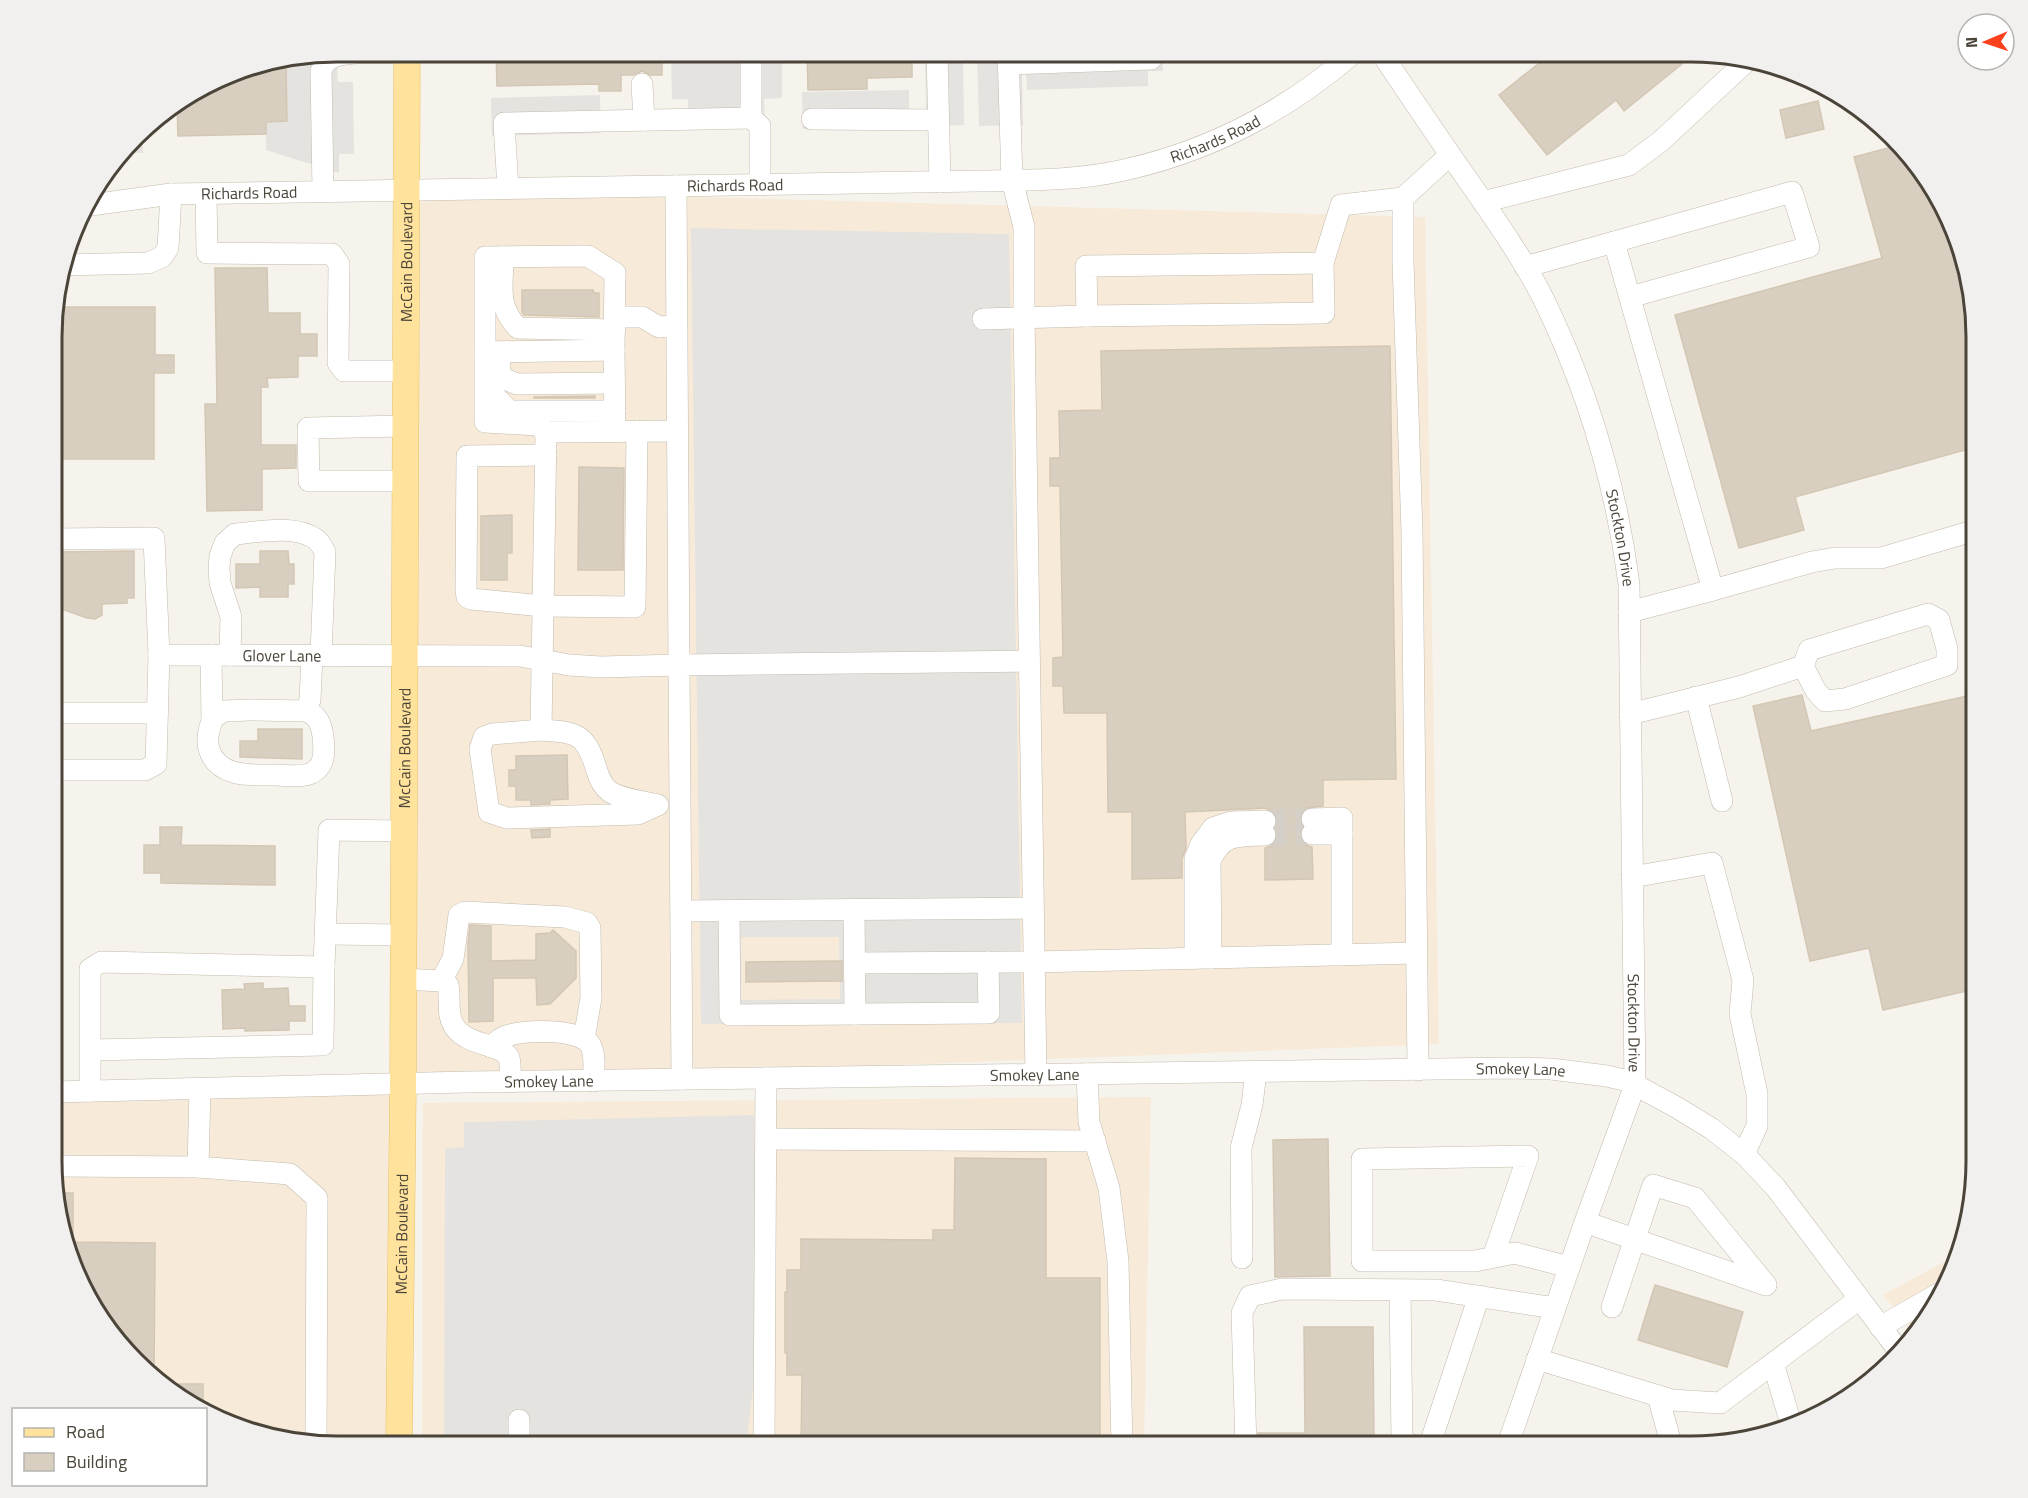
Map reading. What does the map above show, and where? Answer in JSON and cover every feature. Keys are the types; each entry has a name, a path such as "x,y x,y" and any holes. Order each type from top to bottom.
{"main road":[{"name":"McCain Boulevard","path":"399,1436 404,979 407,62"}],"street":[{"path":"322,191 321,71 326,62"},
{"path":"751,62 753,185"},
{"path":"937,62 940,182"},
{"path":"1009,62 1012,180 1024,227 1036,1075"},
{"name":"Richards Road","path":"95,204 171,194 1076,178 1122,171 1187,152 1258,121 1306,91 1342,62"},
{"name":"Stockton Drive","path":"1387,62 1483,202 1542,297 1582,388 1613,492 1624,544 1629,584 1635,1085"},
{"path":"1483,202 1629,165 1661,141 1741,66"},
{"path":"642,84 644,120"},
{"path":"508,188 504,123 751,118"},
{"path":"812,119 938,120"},
{"path":"983,319 1324,313 1323,263 1341,205 1403,198 1450,155"},
{"path":"675,186 682,1079"},
{"path":"1525,267 1792,192 1809,247 1630,297"},
{"path":"71,265 148,263 162,257 168,248 171,194"},
{"path":"206,194 207,253 332,254 339,264 338,363 344,371 406,371"},
{"path":"1403,198 1412,533 1418,1070"},
{"path":"1614,242 1713,590"},
{"path":"615,421 615,273 588,256 485,257 493,394 509,411 615,421 637,431 677,431"},
{"path":"503,257 502,302 509,318 519,328 614,332"},
{"path":"1087,316 1086,266 1323,263"},
{"path":"492,352 614,332 659,305 676,304"},
{"path":"642,317 659,327 676,326"},
{"path":"492,352 500,377 517,384 614,383"},
{"path":"492,352 485,422 537,425 546,432 615,421"},
{"path":"405,481 309,481 308,428 406,426"},
{"path":"546,455 467,456 467,597 471,600 543,606 635,607 637,431"},
{"path":"541,730 546,432"},
{"path":"212,721 217,714 224,711 306,711 313,713 320,721 324,749 321,765 315,772 306,775 247,774 229,771 220,767 213,760 208,746 208,734 212,721 220,655 231,617 220,583 220,556 225,543 235,534 286,531 304,534 318,541 325,552 326,572 317,655 310,700 306,711"},
{"path":"1629,612 1820,561 1835,558 1881,558 1966,533"},
{"path":"62,539 154,538 159,655 156,764 145,770 62,770"},
{"path":"1928,614 1940,621 1947,649 1947,665 1845,699 1825,701 1816,691 1803,666 1809,650 1928,614"},
{"name":"Glover Lane","path":"159,655 520,656 601,668 1029,661"},
{"path":"1630,714 1739,687 1803,666"},
{"path":"1696,697 1722,801"},
{"path":"62,713 157,713"},
{"path":"658,805 638,814 507,818 489,812 480,749 484,737 492,734 541,730 564,731 580,737 591,752 599,778 609,791 637,801 658,805 680,804"},
{"path":"1203,958 1195,859 1201,844 1213,828 1231,822 1265,828"},
{"path":"1312,826 1342,826 1342,955"},
{"path":"91,1050 322,1045 329,830 404,831"},
{"path":"1632,877 1712,862 1743,980 1740,1014 1757,1094 1756,1126 1744,1154"},
{"path":"681,911 1033,908"},
{"path":"854,910 855,1014"},
{"path":"729,911 730,1015 989,1013 988,962"},
{"path":"441,981 453,959 459,915 465,912 566,917 587,923 590,928 591,998 584,1040"},
{"path":"327,934 404,935"},
{"path":"855,963 1034,962 1417,953"},
{"path":"90,1091 90,969 101,962 324,967"},
{"path":"404,979 441,981 448,985 450,1015 454,1026 466,1039 506,1053 510,1060 510,1082"},
{"path":"490,1047 503,1037 537,1032 549,1031 576,1035 590,1044 592,1049 593,1081"},
{"name":"Smokey Lane","path":"62,1092 682,1079 1418,1070 1551,1069 1607,1076 1635,1085 1676,1107 1712,1129 1744,1154 1776,1188 1895,1346"},
{"path":"1242,1258 1241,1148 1252,1105 1256,1072"},
{"path":"1087,1074 1089,1122 1110,1188 1118,1261 1122,1436"},
{"path":"764,1436 766,1078"},
{"path":"1511,1436 1635,1085"},
{"path":"198,1167 200,1089"},
{"path":"766,1139 1095,1141"},
{"path":"1493,1257 1528,1156 1362,1159 1362,1261 1475,1261 1515,1253 1569,1267"},
{"path":"62,1166 198,1167 290,1174 316,1198 316,1436"},
{"path":"1585,1222 1635,1239 1766,1285 1695,1198 1653,1185 1635,1239 1612,1307"},
{"path":"1246,1436 1242,1313 1250,1296 1282,1289 1436,1290 1555,1308"},
{"path":"1400,1290 1405,1436"},
{"path":"1433,1436 1479,1296"},
{"path":"1537,1359 1672,1400 1720,1403 1859,1299"},
{"path":"1880,1326 1929,1301"},
{"path":"1773,1363 1789,1419"},
{"path":"1658,1396 1669,1436"},
{"path":"519,1420 519,1436"}],"shaded area":[{"path":"319,62 337,62 338,82 353,82 354,154 339,154 339,173 266,150 266,122 287,121 286,68 278,68"},
{"path":"671,62 782,62 782,98 764,99 765,128 689,130 688,99 672,99"},
{"path":"925,62 963,62 964,125 803,129 802,92 909,90 909,109 926,109"},
{"path":"977,62 1163,62 1163,71 1148,71 1148,86 1027,90 1026,71 1022,71 1023,125 979,126"},
{"path":"600,95 601,133 492,136 491,98"},
{"path":"142,142 143,153 132,153"},
{"path":"406,189 1425,217 1439,1044 404,1084 397,1436 319,1436 265,1427 231,1416 199,1400 169,1380 142,1356 118,1329 98,1299 82,1267 71,1233 64,1197 62,1089 403,1084"},
{"path":"691,228 1009,234 1022,1023 701,1024","holes":["741,937 839,937 840,999 741,1000"]},
{"path":"1151,1097 1144,1436 422,1436 423,1103"},
{"path":"754,1115 758,1346 747,1436 444,1436 445,1149 464,1147 464,1122"},
{"path":"1949,1259 1930,1299 1911,1327 1883,1295"}],"building":[{"path":"496,62 662,62 662,75 650,75 642,71 633,75 621,75 621,91 599,91 599,84 497,86"},
{"path":"807,62 912,62 912,77 867,78 867,89 808,90"},
{"path":"1540,62 1680,62 1682,64 1624,111 1616,100 1547,155 1499,95"},
{"path":"286,68 287,121 266,122 266,134 178,136 177,112 199,98 248,76"},
{"path":"1818,101 1824,129 1786,138 1780,110"},
{"path":"1891,147 1910,169 1930,199 1946,231 1957,265 1966,319 1966,450 1795,497 1804,530 1739,548 1675,315 1882,258 1854,157"},
{"path":"215,268 267,268 268,313 300,313 300,334 317,334 317,356 298,356 298,377 267,378 268,387 261,387 261,445 296,445 296,468 262,469 262,510 207,511 205,404 217,404"},
{"path":"522,290 593,290 594,293 599,293 599,317 524,315"},
{"path":"63,307 155,307 155,355 174,355 174,373 154,373 154,459 62,459"},
{"path":"1390,346 1396,779 1323,780 1323,806 1306,808 1299,819 1302,827 1299,833 1301,840 1305,845 1312,847 1313,879 1265,880 1265,848 1272,846 1276,841 1278,821 1275,814 1265,808 1185,812 1186,848 1182,859 1182,878 1132,879 1132,812 1108,812 1107,713 1064,713 1063,686 1053,686 1053,658 1063,657 1060,486 1050,486 1050,458 1060,458 1059,411 1102,410 1101,351"},
{"path":"595,396 595,398 534,398 534,397"},
{"path":"579,467 624,468 623,570 578,570"},
{"path":"512,515 512,553 507,553 507,580 481,580 481,516"},
{"path":"134,551 134,598 127,598 127,603 102,604 102,615 95,619 62,609 62,552"},
{"path":"260,551 288,551 289,564 294,564 294,584 288,584 288,597 260,597 260,587 236,588 236,564 260,564"},
{"path":"1802,695 1811,731 1966,696 1966,991 1883,1010 1869,948 1810,961 1753,706"},
{"path":"258,729 302,729 302,759 240,757 240,741 258,741"},
{"path":"567,755 568,799 550,800 550,804 531,805 531,800 516,800 516,786 509,786 509,770 516,770 516,756"},
{"path":"160,827 182,827 181,845 275,846 275,885 161,883 161,873 144,873 144,845 160,845"},
{"path":"550,829 550,837 532,838 531,830"},
{"path":"470,925 491,926 491,961 536,960 536,934 550,933 553,930 576,951 576,978 550,1004 537,1005 536,978 493,978 493,1021 469,1022 468,943"},
{"path":"842,961 842,981 746,982 746,962"},
{"path":"263,983 263,989 288,988 289,1006 305,1006 305,1021 289,1021 289,1030 223,1029 222,990 245,989 244,984"},
{"path":"1328,1139 1330,1276 1275,1277 1273,1140"},
{"path":"955,1158 1046,1159 1046,1278 1100,1278 1100,1436 801,1436 802,1375 787,1375 787,1353 785,1353 787,1270 801,1270 801,1239 933,1240 933,1230 954,1230"},
{"path":"64,1193 73,1193 73,1240"},
{"path":"74,1242 155,1243 154,1367 118,1329 98,1299 82,1267"},
{"path":"1655,1285 1743,1312 1727,1367 1638,1340"},
{"path":"1304,1327 1373,1327 1374,1436 1258,1436 1258,1433 1305,1433"},
{"path":"175,1384 203,1384 203,1402"}],"tunnel":[{"path":"1265,821 1312,819"},
{"path":"1265,835 1312,834"}]}
